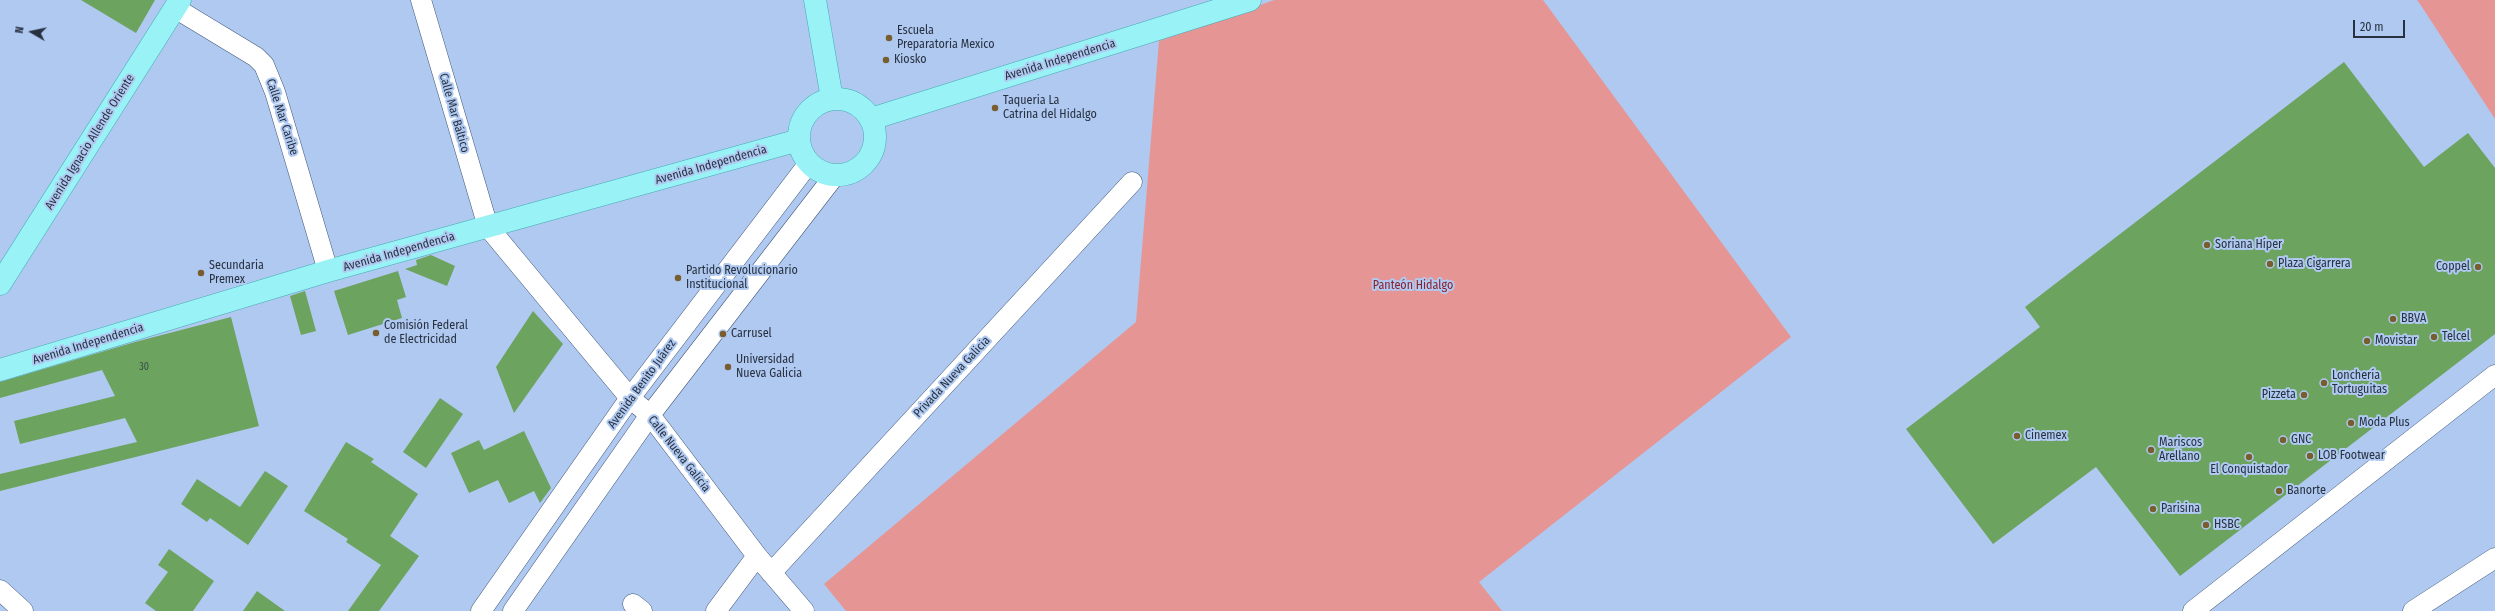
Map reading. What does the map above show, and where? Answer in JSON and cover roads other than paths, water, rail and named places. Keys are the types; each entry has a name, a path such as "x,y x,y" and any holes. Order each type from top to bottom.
{"main road":[{"path":"816,0 832,100"},
{"name":"Avenida Independencia","path":"871,119 1239,2"},
{"name":"Avenida Ignacio Allende Oriente","path":"0,284 178,4"},
{"path":"832,100 854,103 864,110 871,119 875,136 872,153 857,170 835,175 824,173 809,163 799,140 800,129 812,109 821,103 832,100"},
{"name":"Avenida Independencia","path":"0,370 328,271 799,140"}],"street":[{"name":"Calle Mar Báltico","path":"421,0 488,227"},
{"name":"Calle Mar Caribe","path":"178,4 264,64 275,92 328,271"},
{"name":"Avenida Benito Juárez","path":"481,611 630,398 809,163"},
{"name":"Avenida Benito Juárez","path":"513,611 650,415 835,175"},
{"name":"Privada Nueva Galicia","path":"772,573 1132,182"},
{"name":"Calle Nueva Galicia","path":"488,227 630,398 650,415 757,556 804,611"},
{"path":"2193,611 2495,375"},
{"path":"716,611 757,556"},
{"path":"2413,611 2495,558"},
{"path":"3,598 23,611"}],"place":[{"name":"Escuela Preparatoria Mexico","path":"889,38"},
{"name":"Kiosko","path":"886,60"},
{"name":"Taqueria La Catrina del Hidalgo","path":"995,108"},
{"name":"Soriana Híper","path":"2207,245"},
{"name":"Plaza Cigarrera","path":"2270,264"},
{"name":"Coppel","path":"2478,267"},
{"name":"Secundaria Premex","path":"201,273"},
{"name":"Partido Revolucionario Institucional","path":"678,278"},
{"name":"BBVA","path":"2393,319"},
{"name":"Comisión Federal de Electricidad","path":"376,333"},
{"name":"Carrusel","path":"723,334"},
{"name":"Telcel","path":"2434,337"},
{"name":"Movistar","path":"2367,341"},
{"name":"Universidad Nueva Galicia","path":"728,367"},
{"name":"Lonchería Tortuguitas","path":"2324,383"},
{"name":"Pizzeta","path":"2304,395"},
{"name":"Moda Plus","path":"2351,423"},
{"name":"Cinemex","path":"2017,436"},
{"name":"GNC","path":"2283,440"},
{"name":"Mariscos Arellano","path":"2151,450"},
{"name":"LOB Footwear","path":"2310,456"},
{"name":"El Conquistador","path":"2249,457"},
{"name":"Banorte","path":"2279,491"},
{"name":"Parisina","path":"2153,509"},
{"name":"HSBC","path":"2206,525"}],"park label":[{"name":"Panteón Hidalgo","path":"1413,286"}]}
